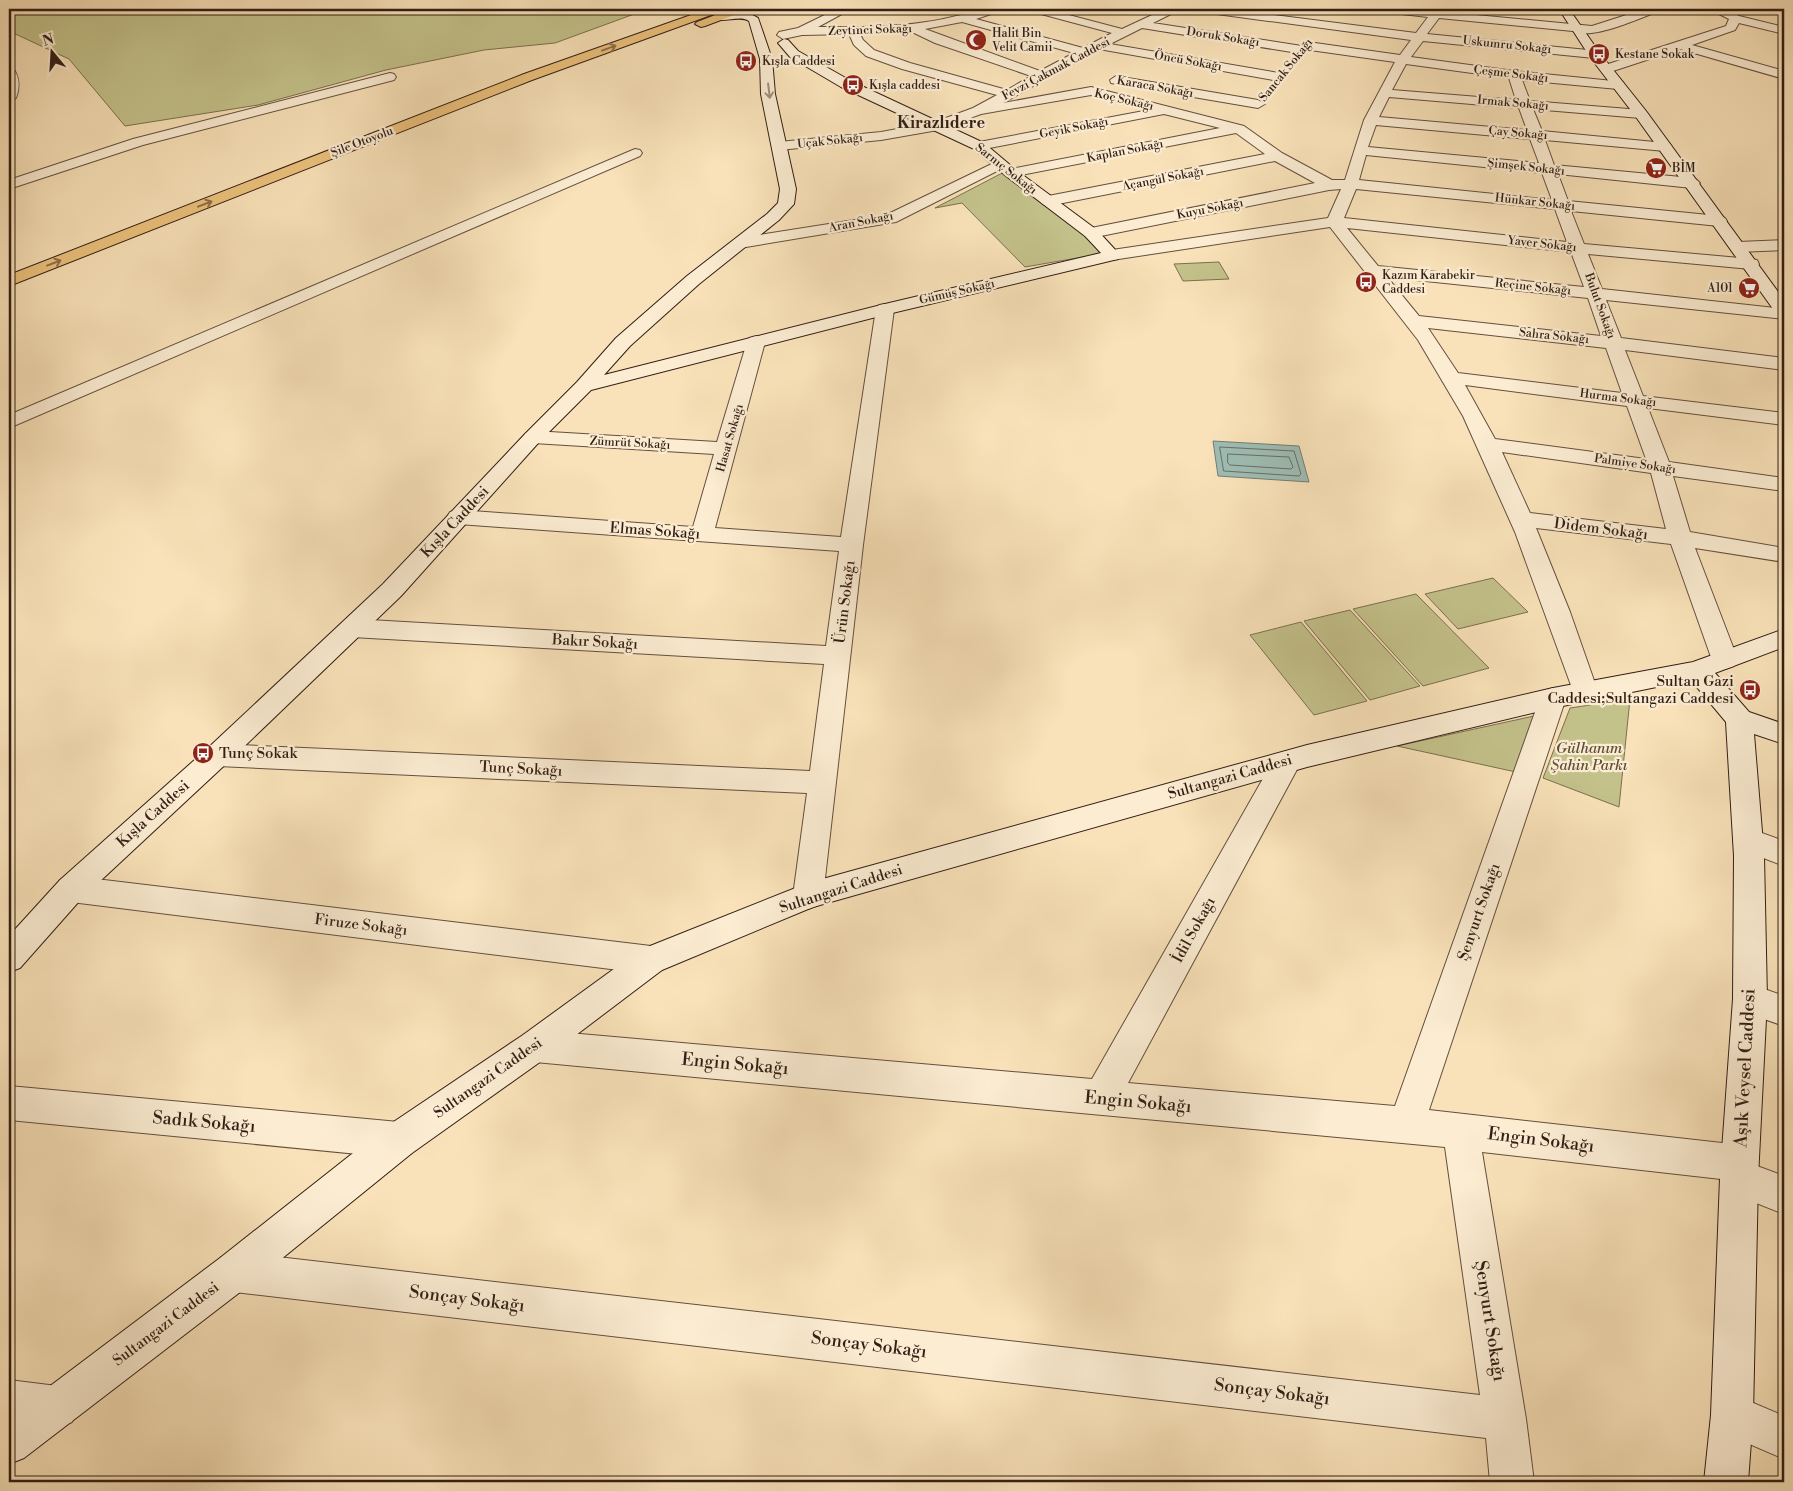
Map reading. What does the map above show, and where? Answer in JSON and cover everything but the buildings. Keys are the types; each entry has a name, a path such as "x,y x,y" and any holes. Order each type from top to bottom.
{"highway":[{"name":"Şile Otoyolu","path":"9,281 350,141 683,9"},
{"path":"557,80 718,13 741,9"},
{"name":"Şile Otoyolu","path":"210,186 350,141 528,77 718,13"},
{"path":"350,141 419,130 520,94"},
{"path":"350,141 374,123"}],"street":[{"name":"Sarnıç Sokağı","path":"760,9 764,22 782,37 794,54 846,84 979,146 1091,233 1112,255"},
{"path":"761,40 775,44 782,37 802,31 845,9"},
{"name":"Zeytinci Sokağı","path":"802,31 909,29 966,20 996,9"},
{"path":"1034,9 1125,33"},
{"name":"Fevzi Çakmak Caddesi","path":"938,126 978,112 1097,45 1174,9"},
{"name":"Uskumru Sokağı","path":"1202,9 1419,37 1594,54"},
{"name":"Sancak Sokağı","path":"1238,129 1306,48 1331,9"},
{"path":"1384,9 1437,12 1593,30 1655,9"},
{"path":"1564,9 1594,54 1692,183 1784,313"},
{"path":"1715,9 1735,18 1784,31"},
{"path":"1146,10 1162,14"},
{"path":"1437,12 1396,69 1371,120 1360,150 1351,184 1334,222 1412,321 1452,378 1522,519 1585,692"},
{"name":"Kışla Caddesi","path":"9,958 71,889 218,755 392,590 623,342 693,280 786,204 788,190 768,94 766,59 761,40 752,17 718,13"},
{"path":"908,15 905,19 909,29 939,40 1048,72 1072,73"},
{"path":"1606,69 1731,28 1735,18"},
{"path":"966,20 1084,52"},
{"name":"Doruk Sokağı","path":"1143,24 1306,48 1403,59"},
{"path":"853,31 858,42 870,53 906,66 1007,94"},
{"name":"Öncü Sokağı","path":"1097,45 1286,70"},
{"path":"1680,46 1784,75"},
{"path":"766,59 776,54 794,54"},
{"name":"Çeşme Sokağı","path":"1403,59 1514,75 1618,85"},
{"path":"1759,68 1784,60"},
{"path":"9,71 13,84 9,98"},
{"name":"Bulut Sokağı","path":"1514,75 1560,204 1596,294 1660,468 1680,538 1711,665"},
{"path":"9,185 138,142 390,77"},
{"name":"Karaca Sokağı","path":"1101,78 1258,104"},
{"name":"Koç Sokağı","path":"978,112 1091,91 1238,129 1277,156 1329,185"},
{"name":"Irmak Sokağı","path":"1385,93 1641,114"},
{"name":"Uçak Sokağı","path":"881,136 895,129 902,120 902,114 898,107"},
{"name":"Geyik Sokağı","path":"979,146 1168,110"},
{"name":"Çay Sokağı","path":"1371,120 1665,147"},
{"name":"Uçak Sokağı","path":"779,146 881,136 938,126"},
{"name":"Kaplan Sokağı","path":"1006,168 1238,129"},
{"name":"Şimşek Sokağı","path":"1360,150 1692,183"},
{"path":"9,422 635,153"},
{"name":"Açangül Sokağı","path":"1048,201 1277,156"},
{"name":"Aran Sokağı","path":"740,243 890,219 1006,168"},
{"name":"Hünkar Sokağı","path":"1329,185 1351,184 1719,220"},
{"name":"Kuyu Sokağı","path":"1091,233 1329,185"},
{"name":"Yaver Sokağı","path":"1334,222 1750,264"},
{"name":"Gümüş Sokağı","path":"584,386 1112,255 1334,222"},
{"path":"1738,247 1784,245"},
{"name":"Reçine Sokağı","path":"1372,270 1784,313"},
{"name":"Ürün Sokağı","path":"808,896 851,545 885,310"},
{"name":"Sahra Sokağı","path":"1412,321 1784,364"},
{"name":"Hasat Sokağı","path":"702,534 756,342"},
{"name":"Hurma Sokağı","path":"1452,378 1784,419"},
{"name":"Zümrüt Sokağı","path":"533,437 727,449"},
{"name":"Palmiye Sokağı","path":"1486,444 1784,484"},
{"name":"Elmas Sokağı","path":"458,517 851,545"},
{"name":"Didem Sokağı","path":"1522,519 1680,538 1784,555"},
{"name":"Bakır Sokağı","path":"352,628 838,656"},
{"name":"Sultangazi Caddesi","path":"9,1442 234,1272 399,1140 535,1046 651,960 808,896 1287,762 1553,698 1711,665 1784,638"},
{"path":"1711,665 1739,719 1784,734"},
{"name":"Şenyurt Sokağı","path":"1406,1125 1553,698"},
{"name":"Aşık Veysel Caddesi","path":"1726,1482 1732,1415 1739,1170 1750,999 1748,840 1739,719"},
{"name":"Tunç Sokağı","path":"218,755 823,783"},
{"name":"İdil Sokağı","path":"1100,1098 1287,762"},
{"path":"1748,840 1784,854"},
{"name":"Firuze Sokağı","path":"71,889 651,960"},
{"path":"1750,999 1784,1011"},
{"name":"Engin Sokağı","path":"535,1046 1461,1130 1739,1170 1784,1195"},
{"name":"Sadık Sokağı","path":"9,1103 399,1140"},
{"name":"Şenyurt Sokağı","path":"1461,1130 1512,1482"},
{"name":"Sonçay Sokağı","path":"234,1272 1504,1418"},
{"path":"9,1401 57,1407"},
{"path":"1732,1415 1784,1438"}],"green space":[{"path":"9,9 648,9 555,43 484,50 386,70 258,105 125,126 69,59 9,31"},
{"path":"1006,171 1106,253 1025,267 962,203 935,208"},
{"path":"1219,262 1229,279 1183,281 1174,264"},
{"path":"1493,578 1528,612 1458,629 1425,594"},
{"path":"1416,594 1489,668 1423,686 1353,609"},
{"path":"1350,610 1420,686 1370,700 1304,621"},
{"path":"1301,622 1367,701 1314,715 1250,635"},
{"name":"Gülhanım Şahin Parkı","path":"1630,699 1619,807 1543,778 1570,708"},
{"name":"Gülhanım Şahin Parkı","path":"1534,716 1516,772 1397,746"}],"water":[{"path":"1213,441 1299,446 1309,482 1218,476"}],"place":[{"name":"Halit Bin Velit Camii","path":"976,40"},
{"name":"Kestane Sokak","path":"1599,54"},
{"name":"Kışla Caddesi","path":"746,61"},
{"name":"Kışla caddesi","path":"853,85"},
{"name":"BİM","path":"1656,168"},
{"name":"Kazım Karabekir Caddesi","path":"1366,282"},
{"name":"A101","path":"1749,288"},
{"name":"Sultan Gazi Caddesi;Sultangazi Caddesi","path":"1750,690"},
{"name":"Tunç Sokak","path":"203,753"}],"district":[{"name":"Kirazlıdere","path":"941,123"}]}
